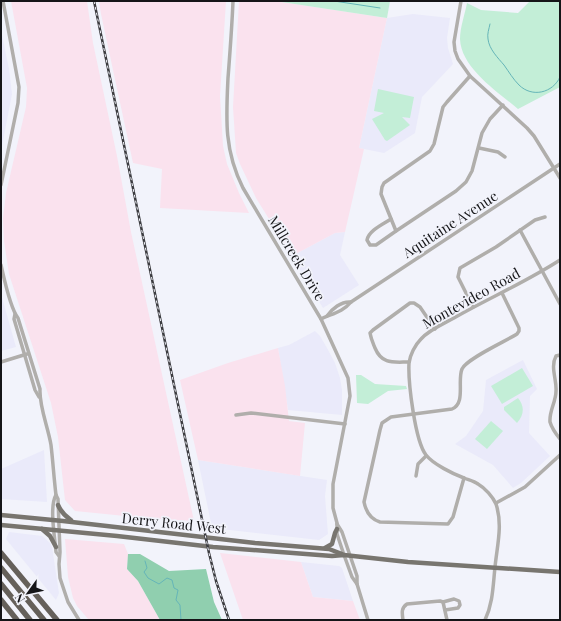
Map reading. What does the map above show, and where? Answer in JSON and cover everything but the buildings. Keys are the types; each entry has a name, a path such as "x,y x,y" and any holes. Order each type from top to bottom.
{"highway":[{"path":"1,553 57,620"},
{"path":"1,568 44,620"},
{"path":"1,584 30,620"},
{"path":"1,600 17,620"}],"main road":[{"path":"58,505 66,517 75,522"},
{"name":"Derry Road West","path":"1,515 282,546 324,548 344,555"},
{"name":"Derry Road West","path":"1,525 221,548 332,556 350,555 408,562 560,572"},
{"path":"41,528 50,536 56,547"},
{"path":"324,548 332,544 337,529"}],"street":[{"path":"1,185 18,103 19,87 2,1"},
{"name":"Millcreek Drive","path":"233,1 226,111 227,140 232,162 243,188 321,319 348,378 350,396 346,424 333,484 333,508 337,523 342,532 357,576 357,584 368,620"},
{"path":"461,1 454,42 456,54 470,76 503,105 534,136 560,178"},
{"path":"396,231 381,194 382,187 384,183 430,151 434,144 446,102 470,76"},
{"path":"391,219 371,232 368,236 368,243 372,246 466,182 472,171 482,133 503,105"},
{"path":"479,148 498,152 505,157"},
{"name":"Aquitaine Avenue","path":"321,319 334,315 348,306 351,302 509,198 553,167 560,164"},
{"path":"473,307 458,277 460,268 496,247 535,220 545,217"},
{"path":"520,230 560,304"},
{"name":"Montevideo Road","path":"426,456 420,443 414,414 409,362 412,352 420,339 473,307 542,272 560,260"},
{"path":"1,265 15,314 14,319 27,354 35,390 40,398 46,420 51,446 58,505 56,520 56,552 63,588 70,606 79,620"},
{"path":"464,478 453,517 448,524 380,522 370,516 364,502 382,423 391,417 456,408 459,401 461,374 464,366 517,334 519,331 519,328 502,293"},
{"path":"409,362 383,360 376,352 370,338 370,333 410,303 414,303 420,307 435,329"},
{"path":"1,362 27,354"},
{"path":"560,354 556,356 553,361 558,391 550,421 553,429 560,439"},
{"path":"236,415 251,413 346,424"},
{"path":"496,503 525,487 560,455"},
{"path":"416,476 418,464 426,456 449,471 481,486 496,503 500,530 494,567 493,597 485,620"},
{"path":"56,496 53,500 56,520"},
{"name":"Millcreek Drive","path":"337,523 337,529 344,555 352,577 357,584"},
{"path":"56,530 60,552 58,556"},
{"path":"403,620 402,611 404,606 407,604 443,602 454,599 459,601 460,605 458,608 445,610"},
{"path":"443,602 447,620"}],"shaded area":[{"path":"11,1 87,1 93,43 117,156 131,232 194,521 75,511 65,500 58,437 51,403 9,274 4,241 3,218 6,193 26,107 27,88"},
{"path":"99,1 226,1 220,96 223,146 227,164 249,213 160,208 162,169 133,163"},
{"path":"239,1 275,1 387,18 359,148 364,149 345,232 335,233 292,256 256,198 236,153 233,107"},
{"path":"413,14 450,18 447,38 448,48 453,64 422,97 415,133 384,153 359,148 387,18"},
{"path":"1,30 9,69 12,94 1,151"},
{"path":"345,232 340,255 359,285 323,308 292,256 335,233"},
{"path":"1,294 16,347 1,351"},
{"path":"315,331 320,336 335,363 340,378 342,390 342,415 288,410 278,348 289,345"},
{"path":"278,348 285,386 289,421 305,423 300,476 198,460 180,380 228,363"},
{"path":"523,360 537,389 530,396 529,433 550,456 521,483 513,488 493,465 455,444 466,436 483,411 486,380"},
{"path":"44,450 47,502 1,499 1,469"},
{"path":"198,460 327,480 325,496 328,534 319,540 212,528"},
{"path":"9,532 42,536 50,543 52,547 59,593 56,600 6,539"},
{"path":"65,539 124,544 128,554 127,569 138,581 160,620 89,620 77,606 73,598 68,577"},
{"path":"220,553 301,562 313,597 353,601 360,620 243,620"},
{"path":"301,562 339,566 342,568 353,601 313,597"}],"green space":[{"path":"275,1 390,1 387,18"},
{"path":"530,1 560,1 560,87 518,109 491,87 467,60 462,50 460,34 467,3 481,10 518,13"},
{"path":"378,89 414,97 410,118 402,117 410,125 387,141 372,119 384,113 374,111"},
{"path":"522,368 533,386 502,404 491,386"},
{"path":"356,375 361,375 375,384 406,386 407,389 388,391 368,404 357,403"},
{"path":"518,398 522,405 523,411 517,423 504,410 504,407"},
{"path":"491,421 503,431 487,449 475,439"},
{"path":"128,554 140,554 169,571 206,569 214,602 222,620 160,620 138,581 127,569"}],"waterway":[{"path":"334,1 380,8"},
{"path":"490,24 488,35 490,46 515,80 524,89 542,92 552,87 560,77"},
{"path":"145,561 147,568 144,572 148,578 159,584 167,578 172,580 174,588 178,590 176,600 180,605 181,620"}],"railway":[{"path":"94,1 209,553 216,581 229,620"}]}
